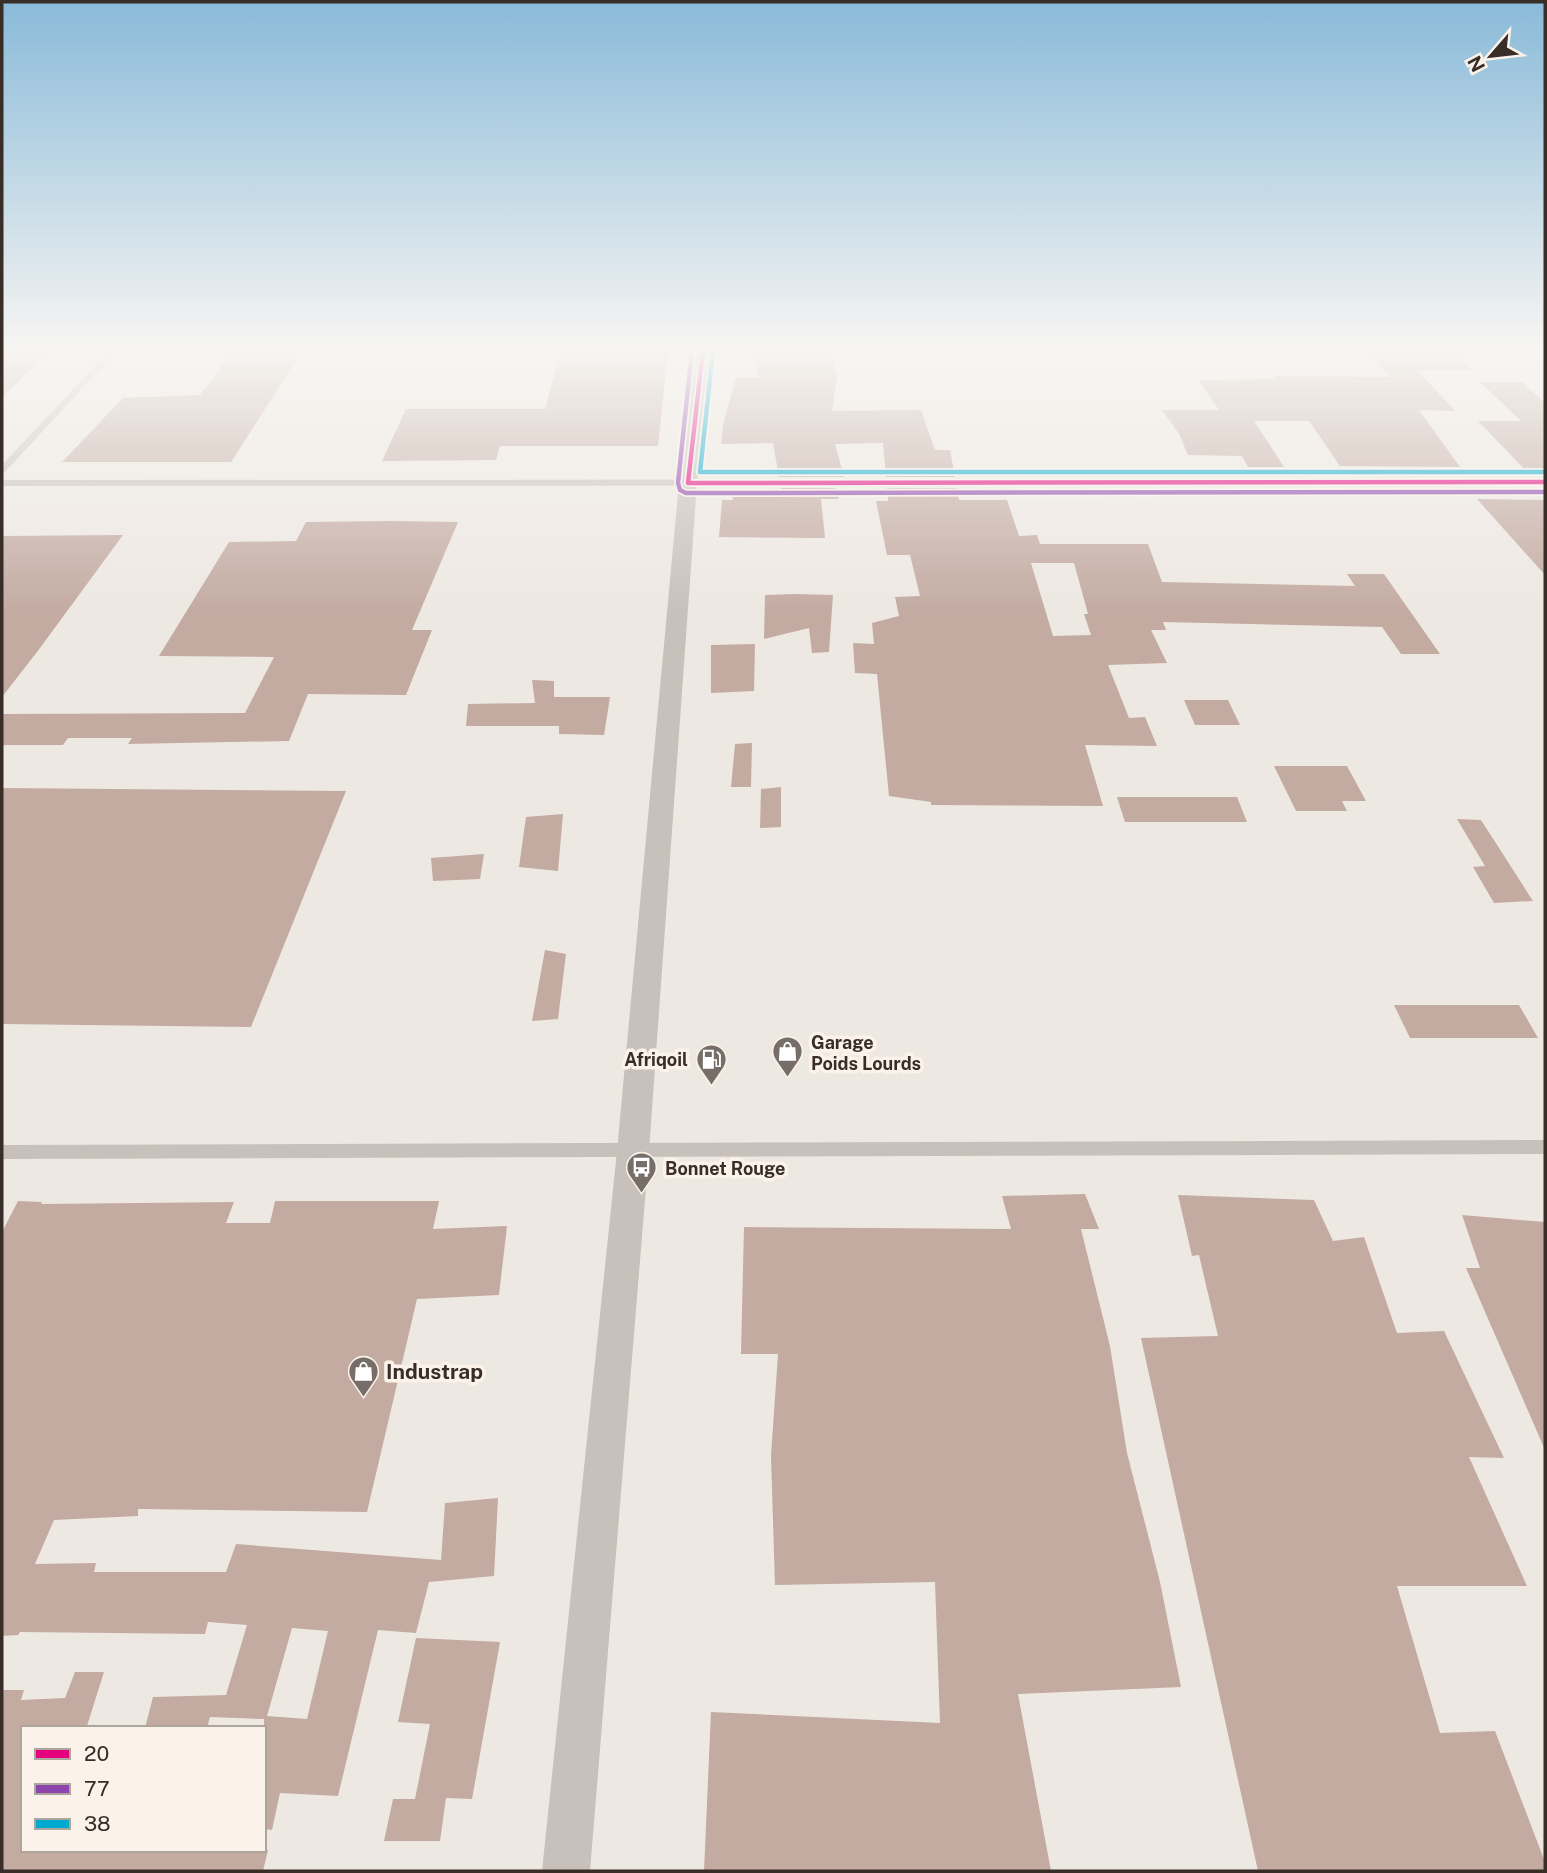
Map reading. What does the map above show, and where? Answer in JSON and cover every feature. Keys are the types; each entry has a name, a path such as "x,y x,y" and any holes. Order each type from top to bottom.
{"street":[{"path":"566,1871 633,1151 693,437"}],"lane":[{"path":"2,470 32,437"},
{"path":"2,483 1545,482"},
{"path":"2,1152 1545,1147"}],"building":[{"path":"85,437 247,437 231,462 62,462"},
{"path":"393,437 659,437 658,446 500,446 496,460 382,461"},
{"path":"722,437 931,437 935,450 950,450 955,477 886,477 883,443 835,444 844,477 779,477 773,443 721,444"},
{"path":"1180,437 1265,437 1284,467 1248,467 1242,456 1188,455"},
{"path":"1320,437 1439,437 1460,467 1340,466"},
{"path":"1494,437 1545,437 1545,476 1531,476"},
{"path":"781,488 835,488 839,499 821,499 825,538 719,537 722,500 733,500 732,494 782,494"},
{"path":"887,488 957,488 959,500 1007,500 1019,536 1037,535 1040,544 1148,544 1162,582 1355,586 1347,574 1384,574 1440,654 1401,654 1382,627 1163,622 1166,630 1151,630 1167,663 1108,665 1129,718 1145,717 1157,746 1085,745 1103,806 931,805 931,802 889,796 877,674 855,673 853,643 874,644 872,623 899,616 895,597 920,596 910,555 887,555 876,501 888,501","holes":["1031,563 1074,563 1091,635 1053,636"]},
{"path":"1477,499 1545,500 1545,575"},
{"path":"306,522 458,522 412,630 432,630 406,695 308,694 289,741 128,744 132,738 68,738 63,745 2,745 2,714 245,713 274,657 159,656 229,542 296,541"},
{"path":"123,535 37,652 2,697 2,536"},
{"path":"765,595 833,595 829,652 812,653 809,628 764,639"},
{"path":"755,644 754,691 711,693 711,645"},
{"path":"532,680 554,681 554,697 610,697 604,735 559,734 559,726 466,726 468,704 535,703"},
{"path":"1184,700 1228,700 1240,725 1195,725"},
{"path":"752,743 751,787 731,787 735,744"},
{"path":"1274,766 1347,766 1366,801 1342,801 1347,811 1296,811"},
{"path":"781,787 781,827 760,828 761,789"},
{"path":"2,788 346,791 251,1027 2,1024"},
{"path":"1117,797 1237,797 1247,822 1125,822"},
{"path":"563,814 558,871 519,867 526,817"},
{"path":"1457,819 1481,820 1533,901 1494,903 1473,867 1485,866"},
{"path":"484,854 480,879 433,881 431,858"},
{"path":"545,950 566,954 558,1019 532,1021"},
{"path":"1394,1005 1519,1005 1538,1038 1410,1038"},
{"path":"1085,1194 1099,1229 1081,1229 1110,1346 1127,1453 1160,1582 1181,1687 1018,1694 1051,1871 704,1871 711,1712 940,1723 935,1582 775,1585 771,1456 778,1354 741,1354 744,1227 1011,1229 1002,1196"},
{"path":"1178,1195 1314,1200 1333,1241 1364,1237 1397,1333 1444,1331 1504,1458 1469,1457 1527,1586 1397,1586 1440,1733 1495,1731 1545,1862 1545,1871 1258,1871 1141,1338 1218,1336 1199,1255 1192,1256"},
{"path":"18,1201 42,1202 41,1204 234,1202 226,1223 270,1223 275,1201 439,1201 433,1229 507,1226 499,1295 417,1299 367,1512 138,1509 138,1516 54,1520 35,1564 96,1563 94,1572 226,1572 236,1544 441,1560 445,1503 498,1498 494,1576 429,1582 416,1633 378,1630 338,1796 280,1793 272,1830 266,1829 264,1719 210,1717 208,1726 146,1726 153,1697 226,1695 247,1625 208,1622 205,1634 20,1632 18,1635 2,1636 2,1232","holes":["292,1628 328,1631 307,1719 267,1716"]},
{"path":"1462,1215 1545,1222 1545,1450 1466,1268 1480,1268"},
{"path":"416,1638 500,1642 472,1799 446,1798 440,1841 384,1841 393,1799 415,1799 430,1724 398,1722"},
{"path":"75,1672 104,1672 87,1726 21,1726 21,1852 268,1850 263,1871 2,1871 2,1690 24,1690 21,1700 65,1698"}],"transit line":[{"name":"77","path":"683,437 678,483 680,490 686,493 1545,492"},
{"name":"20","path":"693,437 688,483 1545,482"},
{"name":"38","path":"704,437 700,472 1545,472"}],"place":[{"name":"Garage Poids Lourds","path":"788,1079"},
{"name":"Afriqoil","path":"711,1086"},
{"name":"Bonnet Rouge","path":"642,1195"},
{"name":"Industrap","path":"363,1398"}]}
